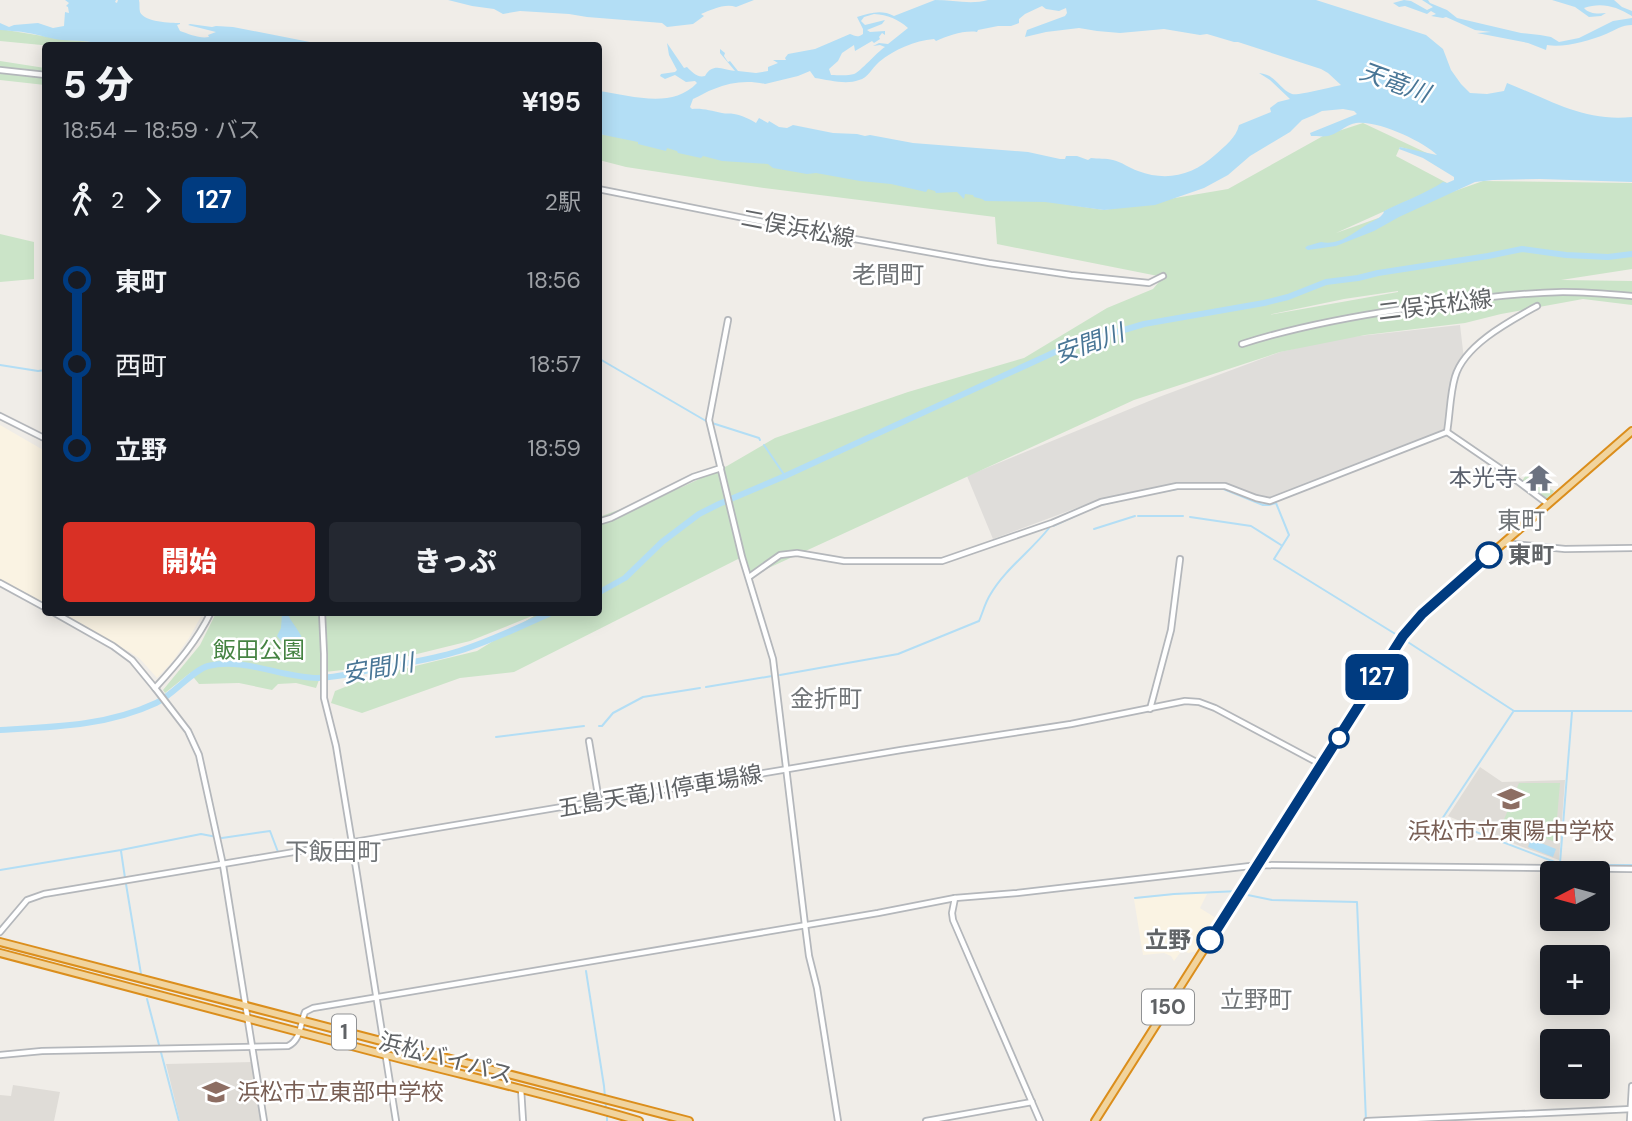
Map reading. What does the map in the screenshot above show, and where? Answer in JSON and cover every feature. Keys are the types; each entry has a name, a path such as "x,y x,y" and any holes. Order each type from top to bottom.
{"highway":[{"name":"150","path":"1095,1121 1402,637 1422,614 1632,430"},
{"name":"浜松バイパス","path":"0,942 689,1121"},
{"name":"浜松バイパス","path":"0,953 639,1121"}],"street":[{"path":"0,70 42,75"},
{"name":"二俣浜松線","path":"602,190 989,263 1149,283 1163,276"},
{"name":"二俣浜松線","path":"1242,344 1300,327 1425,305 1559,292 1632,296"},
{"path":"1447,432 1454,378 1464,359 1503,326 1536,306"},
{"path":"728,320 709,420 773,659 809,956 817,988 838,1121"},
{"path":"0,416 42,437"},
{"path":"1447,432 1548,504"},
{"path":"749,577 780,555 797,553 844,561 942,561 1052,523 1101,502 1177,486 1225,486 1270,501 1447,432"},
{"path":"602,521 693,477 721,468"},
{"path":"1503,543 1565,549 1632,548"},
{"path":"1150,709 1171,630 1181,559"},
{"path":"0,583 42,606"},
{"path":"60,616 125,654 138,666 188,731 199,755 223,865 264,1121"},
{"path":"156,688 198,637 209,616"},
{"path":"322,616 324,698 336,746 396,1121"},
{"name":"五島天竜川停車場線","path":"0,932 20,907 32,897 787,769 1072,724 1185,701 1207,704 1322,765"},
{"path":"589,741 599,801"},
{"path":"0,1055 50,1051 292,1044 297,1040 305,1012 313,1007 955,898 1259,865 1632,869"},
{"path":"955,898 953,920 1040,1121"},
{"path":"1630,1121 1632,1086"},
{"path":"521,1089 523,1121"},
{"path":"926,1121 1032,1102"},
{"path":"1367,1121 1631,1109"}],"shaded area":[{"path":"1460,325 1464,359 1455,390 1450,433 1270,501 1217,485 1142,490 1101,499 993,539 967,476 1159,397 1280,352 1341,338"},
{"path":"0,425 42,449 42,602 0,579"},
{"path":"65,616 201,616 189,638 157,678 130,652"},
{"name":"浜松市立東陽中学校","path":"1480,767 1502,782 1565,780 1559,860 1448,816"},
{"path":"1207,894 1200,908 1219,920 1199,951 1188,953 1183,949 1174,961 1164,953 1143,955 1134,899"},
{"name":"浜松市立東部中学校","path":"253,1062 263,1121 180,1121 166,1064"},
{"path":"13,1085 60,1092 54,1121 0,1121 0,1095 11,1096"}],"green space":[{"path":"0,29 93,42 42,42 42,45 0,41"},
{"path":"0,61 42,68 42,85 0,80"},
{"path":"1363,123 1431,155 1400,147 1396,156 1447,183 1336,233 1483,181 1632,183 1632,269 1561,280 1632,281 1632,305 1583,299 1465,323 1365,335 1280,352 1134,400 749,577 742,557 514,672 460,678 362,713 331,703 335,691 370,677 477,651 534,616 602,616 602,516 682,487 727,466 775,438 908,392 1024,358 1107,308 1153,289 1163,277 997,244 995,217 757,187 626,167 602,161 602,134 1104,210 1228,189 1323,136","holes":["1398,291 1398,292 1268,315 1344,299"]},
{"path":"0,234 34,242 34,279 0,282"},
{"path":"1526,475 1554,491 1548,500 1522,481"},
{"name":"飯田公園","path":"214,616 532,616 470,641 360,668 325,672 316,688 296,683 278,684 272,690 239,683 199,684 190,673 165,693 163,690 200,645"},
{"path":"1519,783 1560,783 1555,842 1503,822"}],"water":[{"path":"65,0 116,0 117,3 118,0 139,0 142,15 158,21 180,23 177,25 180,31 198,37 209,37 208,35 216,32 188,25 233,27 310,42 91,42 0,30 0,23 9,27 38,23 53,28 64,26 65,12 69,13 66,6 69,3"},
{"path":"448,0 754,0 736,7 723,6 701,14 704,16 693,24 667,27 662,23 569,14 520,11 503,14 494,9"},
{"name":"天竜川","path":"935,0 1316,0 1426,35 1443,49 1451,70 1470,93 1504,91 1507,83 1583,113 1615,118 1632,117 1632,182 1540,179 1475,182 1374,231 1336,246 1308,250 1305,248 1307,246 1345,238 1384,211 1443,182 1454,180 1454,177 1423,158 1399,149 1400,147 1437,155 1409,137 1384,127 1352,124 1328,136 1311,136 1310,133 1357,114 1343,109 1322,111 1302,120 1290,132 1250,156 1228,175 1204,188 1155,205 1104,210 1045,202 985,201 965,194 964,199 957,192 936,193 928,189 926,192 891,184 773,168 768,164 722,161 703,156 701,158 602,135 602,91 650,99 663,98 687,91 697,83 686,82 675,75 665,79 660,76 677,70 669,55 667,43 684,68 687,67 697,75 705,76 715,68 735,71 720,53 720,49 738,71 756,73 768,71 768,67 778,63 773,60 786,60 788,54 815,49 850,34 863,34 857,17 880,12 894,16","holes":["1042,6 1059,11 1066,8 1067,13 1027,30 1025,37 1079,28 1120,33 1164,29 1207,34 1321,69 1341,85 1292,94 1270,76 1259,73 1290,99 1278,102 1270,108 1271,112 1239,125 1230,141 1207,162 1189,172 1169,176 1149,174 1108,159 1088,160 1077,156 1060,159 1028,152 913,143 793,125 787,128 759,118 756,123 737,115 690,107 693,99 733,83 765,84 810,71 815,78 843,82 859,80 885,57 905,46 998,26 1011,26 1019,23 1019,19 1025,14","874,14 884,15 908,28 888,44 879,43 873,46 885,47 854,74 831,75 829,69 842,53 854,45 855,51 872,41 874,43 880,39 882,33 885,35 885,31 867,30 885,20 865,25 861,21"]},
{"path":"1404,0 1427,10 1433,7 1422,0 1428,0 1457,18 1551,37 1559,42 1579,38 1613,21 1632,18 1632,25 1576,43 1547,45 1546,50 1528,43 1477,33 1491,32 1475,30 1446,17 1431,16 1436,14 1431,11 1427,14 1393,3"},
{"path":"1552,0 1614,0 1632,11 1632,16 1614,7 1596,5 1584,8 1594,13 1606,13 1589,17 1575,7"},
{"path":"282,616 289,616 302,639 304,649 292,649 286,645 277,636"},
{"path":"1531,839 1556,849 1553,857 1528,847"}],"waterway":[{"name":"安間川","path":"602,591 625,578 662,542 699,514 1080,343 1144,324 1264,303 1326,282 1522,249 1608,257 1632,254"},
{"path":"602,360 706,421"},
{"path":"0,365 42,370"},
{"path":"712,423 760,440"},
{"path":"764,445 785,476"},
{"path":"1150,494 1182,488"},
{"path":"1221,488 1263,505 1276,503 1289,535 1274,559 1514,711 1632,711"},
{"path":"1096,506 1131,498"},
{"path":"1053,526 1088,510"},
{"path":"1094,529 1135,516"},
{"path":"1138,516 1183,516"},
{"path":"1190,517 1251,526 1281,545"},
{"path":"780,675 898,654 979,621 996,586 1049,528"},
{"name":"安間川","path":"0,730 80,724 137,711 156,703 208,666 235,664 304,677 334,677 459,651 544,616"},
{"path":"706,687 772,676"},
{"path":"599,726 613,713 643,697 700,688"},
{"path":"1513,712 1442,819 1560,864 1632,865"},
{"path":"1560,861 1572,712"},
{"path":"496,737 584,726"},
{"path":"0,870 201,834 222,838 270,831 278,852"},
{"path":"121,851 125,878"},
{"path":"126,884 141,974"},
{"path":"1135,898 1239,891"},
{"path":"1243,894 1272,900 1357,902 1366,1121"},
{"path":"586,971 606,1108"},
{"path":"147,999 179,1121"},
{"path":"607,1114 607,1121"}],"bus line":[{"name":"127","path":"1210,940 1403,636 1422,614 1489,555"}],"place":[{"name":"本光寺","path":"1539,478"},
{"name":"東町","path":"1489,555"},
{"name":"浜松市立東陽中学校","path":"1511,799"},
{"name":"立野","path":"1210,940"},
{"name":"浜松市立東部中学校","path":"216,1092"}],"district":[{"name":"老間町","path":"888,274"},
{"name":"東町","path":"1521,520"},
{"name":"金折町","path":"826,698"},
{"name":"下飯田町","path":"333,851"},
{"name":"立野町","path":"1256,999"}]}
